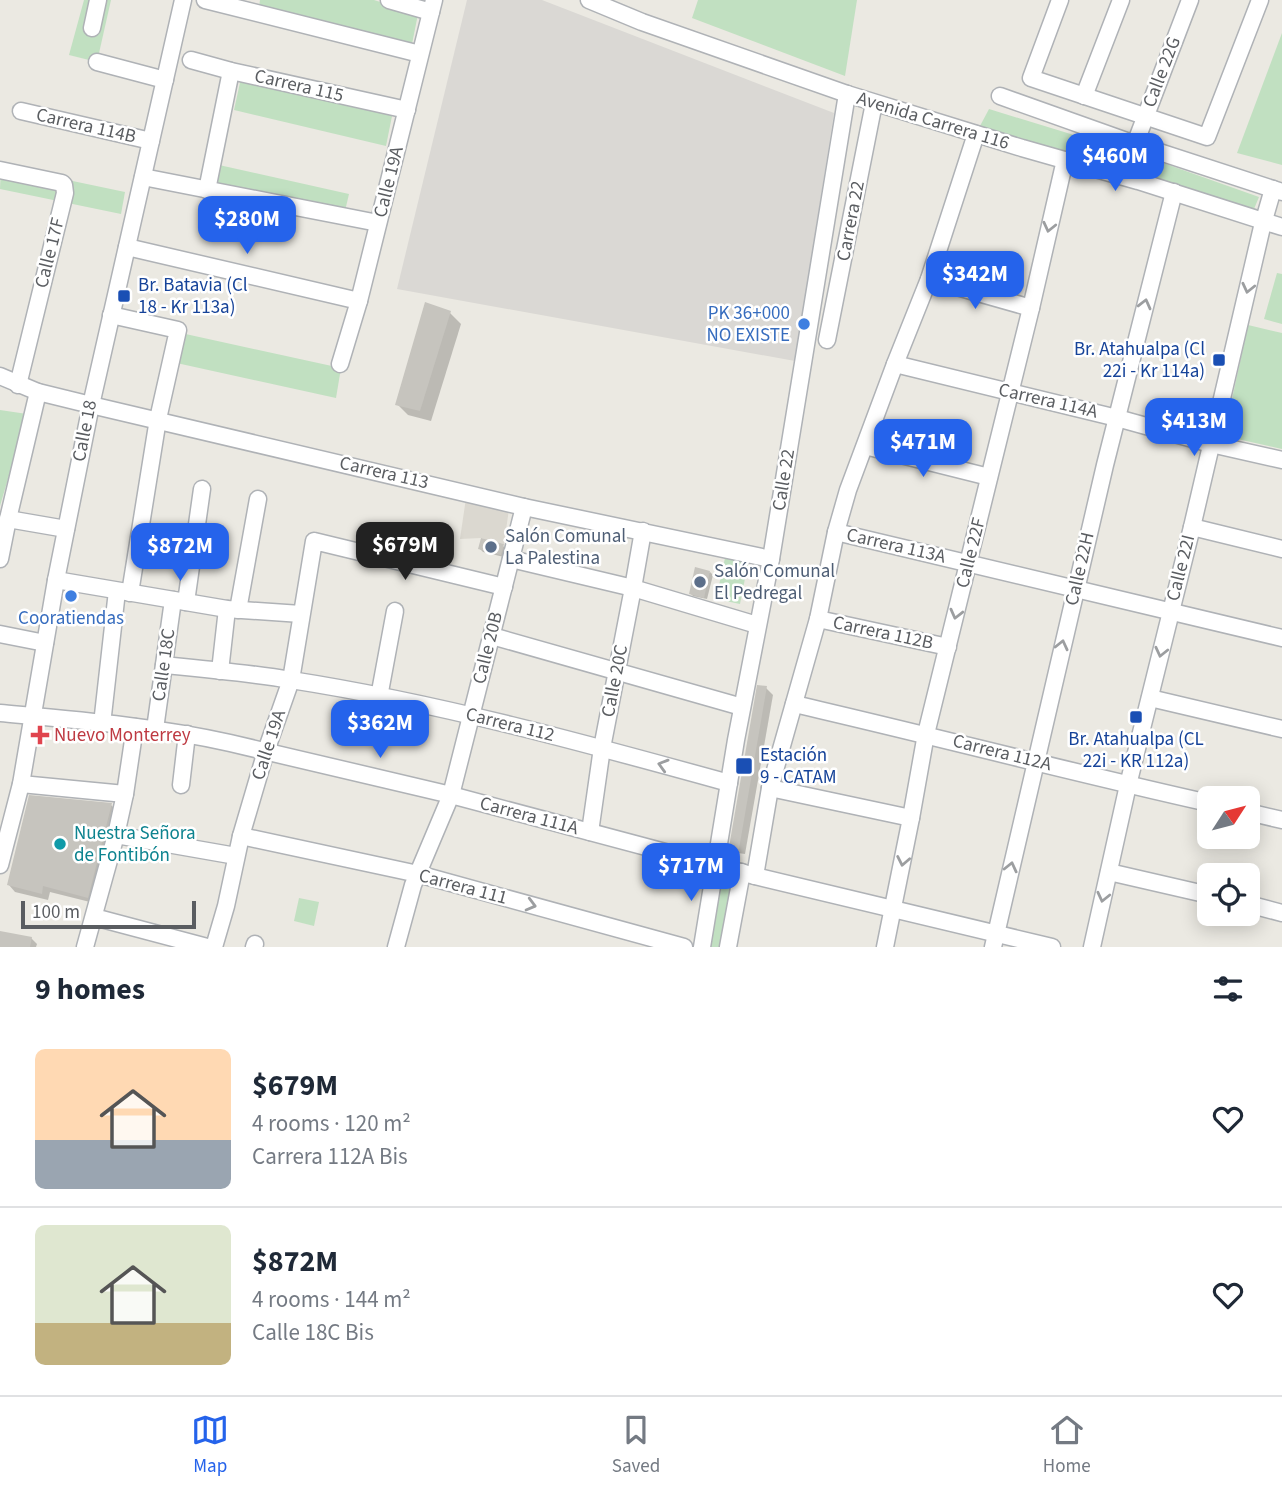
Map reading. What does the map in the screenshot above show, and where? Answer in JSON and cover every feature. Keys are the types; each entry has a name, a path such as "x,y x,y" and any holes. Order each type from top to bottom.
{"street":[{"path":"92,28 98,0"},
{"name":"Calle 18","path":"0,864 21,784 56,580 90,405 183,0"},
{"path":"205,0 251,6 421,54"},
{"path":"389,0 432,6"},
{"name":"Avenida Carrera 116","path":"589,0 642,22 874,103 1282,227"},
{"path":"1059,0 1031,78 1207,137 1260,0"},
{"path":"1084,96 1121,0"},
{"name":"Calle 22G","path":"1135,144 1190,0"},
{"name":"Calle 19A","path":"340,363 359,301 432,6"},
{"name":"Carrera 115","path":"191,60 407,110"},
{"path":"97,62 165,80"},
{"path":"207,190 231,71"},
{"name":"Calle 22","path":"702,947 742,707 771,559 847,94"},
{"path":"1000,96 1278,191"},
{"name":"Carrera 22","path":"827,340 874,103"},
{"name":"Carrera 114B","path":"21,111 151,141"},
{"path":"728,947 818,619 836,532 848,491 929,279 976,134"},
{"name":"Calle 22F","path":"885,947 926,734 1065,160"},
{"name":"Calle 17F","path":"0,170 62,183 65,193 18,384"},
{"path":"143,177 379,223"},
{"name":"Calle 22I","path":"1092,947 1128,785 1264,221 1278,191"},
{"name":"Calle 22H","path":"995,940 1075,589 1174,192"},
{"path":"127,247 359,301"},
{"path":"929,279 1031,308"},
{"path":"102,723 124,592 178,330 111,315"},
{"name":"Carrera 114A","path":"895,364 1282,460"},
{"name":"Carrera 113","path":"0,376 38,392 90,405 524,507 771,559"},
{"path":"0,559 38,392"},
{"path":"865,446 989,477"},
{"name":"Calle 18C","path":"155,729 164,665 180,601 202,489"},
{"path":"220,671 258,499"},
{"name":"Calle 20B","path":"396,947 418,874 451,795 524,507"},
{"path":"8,519 66,529"},
{"path":"1192,527 1282,549"},
{"name":"Calle 20C","path":"590,832 602,748 643,531"},
{"name":"Carrera 113A","path":"836,532 1282,638"},
{"name":"Calle 19A","path":"214,947 265,751 291,680 314,541 504,587"},
{"path":"511,559 634,588 757,625"},
{"path":"56,580 232,609 301,614"},
{"path":"379,697 395,611"},
{"name":"Carrera 112B","path":"818,619 948,647"},
{"path":"0,634 45,643"},
{"path":"492,636 742,707"},
{"name":"Carrera 112","path":"164,665 291,680 471,715 729,783"},
{"path":"1150,698 1282,729"},
{"name":"Carrera 112A","path":"794,704 1197,800"},
{"name":"Carrera 111A","path":"0,713 155,729 265,751 451,795 716,866 893,909 995,940 1052,947"},
{"path":"85,947 116,835 135,727"},
{"path":"181,785 187,734"},
{"path":"21,784 125,794"},
{"path":"770,788 911,818"},
{"path":"1260,815 1282,820"},
{"path":"116,835 236,856"},
{"name":"Carrera 111","path":"241,836 418,874 684,947"},
{"path":"1109,872 1197,892"},
{"path":"1260,907 1282,912"},
{"path":"94,917 207,947"}],"shaded area":[{"path":"467,0 542,0 834,113 795,361 397,289"},
{"path":"466,498 509,509 504,544 481,538 460,539"}],"green space":[{"path":"84,0 111,0 97,62 69,55"},
{"path":"260,0 374,0 418,14 411,49 259,7"},
{"path":"698,0 857,0 845,76 692,18"},
{"path":"1282,33 1282,165 1237,153"},
{"path":"241,78 393,111 386,146 234,110"},
{"path":"989,109 1149,158 1259,197 1254,209 980,126"},
{"path":"219,165 349,194 345,211 215,186"},
{"path":"1,166 125,192 121,214 0,189"},
{"path":"1277,273 1282,274 1282,324 1264,319"},
{"path":"1248,325 1282,333 1282,449 1224,436"},
{"path":"181,333 341,368 336,398 172,362"},
{"path":"0,410 27,414 0,506"},
{"path":"725,558 748,563 740,604 716,599"},
{"path":"720,875 735,879 722,947 706,947"},
{"path":"299,898 319,902 314,926 294,921"}],"building":[{"path":"425,302 451,311 420,411 395,405"},
{"name":"Salón Comunal La Palestina","path":"481,538 504,544 501,555 478,549"},
{"name":"Salón Comunal El Pedregal","path":"695,567 710,571 704,598 689,594"},
{"path":"757,685 767,686 739,849 729,847"},
{"name":"Nuestra Señora de Fontibón","path":"29,795 112,803 88,898 43,886 42,894 7,885"},
{"path":"0,931 32,937 30,947 0,947"}],"place":[{"name":"Br. Batavia (Cl 18 - Kr 113a)","path":"124,296"},
{"name":"PK 36+000 NO EXISTE","path":"804,324"},
{"name":"Br. Atahualpa (Cl 22i - Kr 114a)","path":"1219,360"},
{"name":"Salón Comunal La Palestina","path":"491,547"},
{"name":"Salón Comunal El Pedregal","path":"700,582"},
{"name":"Cooratiendas","path":"71,596"},
{"name":"Br. Atahualpa (CL 22i - KR 112a)","path":"1136,717"},
{"name":"Nuevo Monterrey","path":"40,735"},
{"name":"Estación 9 - CATAM","path":"744,766"},
{"name":"Nuestra Señora de Fontibón","path":"60,844"}]}
